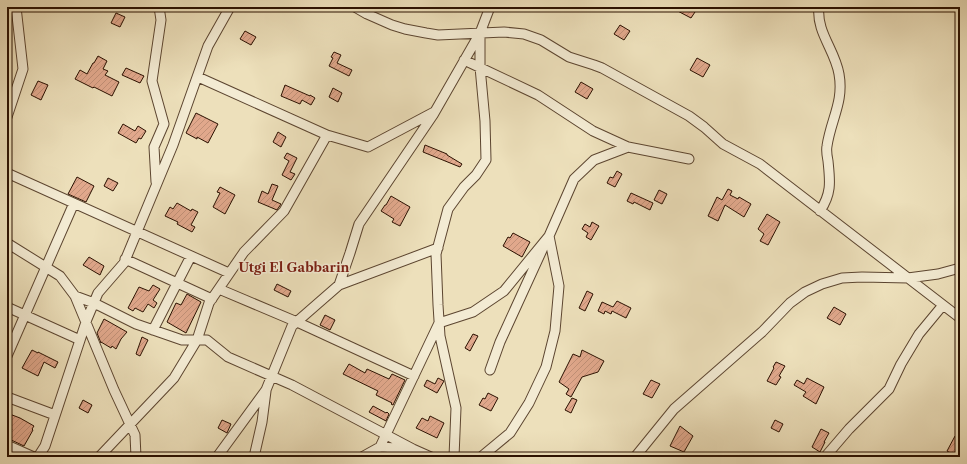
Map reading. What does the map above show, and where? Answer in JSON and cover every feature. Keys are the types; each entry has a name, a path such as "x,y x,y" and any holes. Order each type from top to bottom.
{"street":[{"path":"7,117 23,69 16,7"},
{"path":"156,185 154,147 164,124 152,81 161,20 158,7"},
{"path":"38,457 45,446 80,340 98,292 124,263 136,231 173,146 208,46 230,7"},
{"path":"355,7 379,20 416,31 438,34 504,32 524,34 541,40 569,57 602,68 692,119 704,127 723,144 760,164 960,318"},
{"path":"339,285 358,224 434,112 480,33 490,7"},
{"path":"819,7 819,17 822,30 834,56 840,74 839,104 829,134 827,148 830,185 827,199 820,210"},
{"path":"454,457 456,408 440,336 436,254 448,209 464,187 476,175 486,160 485,121 480,67 480,33"},
{"path":"464,60 538,95 593,131 628,147 689,159"},
{"path":"198,77 327,134 368,147 434,112"},
{"path":"99,457 174,378 197,340 209,303 244,252 284,211 327,134"},
{"path":"490,370 500,342 574,179 594,160 628,147"},
{"path":"7,173 230,273"},
{"path":"7,356 74,203"},
{"path":"380,447 439,323 473,312 504,291 549,236"},
{"path":"481,457 510,432 529,403 546,367 554,331 559,286 549,236"},
{"path":"7,243 60,276 75,296 135,435 136,457"},
{"path":"217,457 266,390 292,326 339,285 438,248"},
{"path":"153,330 192,256"},
{"path":"125,259 212,299"},
{"path":"635,457 674,409 762,332 786,306 813,287 842,278 908,278 938,274 960,268"},
{"path":"218,289 297,322 414,376"},
{"path":"75,296 94,303 136,324 182,340 207,340 228,357 292,385 431,457"},
{"path":"825,457 849,429 889,389 901,364 919,334 943,305"},
{"path":"7,307 80,340"},
{"path":"254,457 262,422 266,390"},
{"path":"7,397 55,415"},
{"path":"7,445 34,457"},
{"path":"362,457 380,447 413,449"}],"building":[{"path":"670,7 685,7 695,12 691,18"},
{"path":"116,13 125,17 120,27 111,23"},
{"path":"620,25 630,31 624,40 614,34"},
{"path":"245,31 256,37 251,45 240,39"},
{"path":"334,52 341,55 337,63 352,70 349,76 329,66"},
{"path":"98,56 107,61 103,69 108,71 105,75 119,82 112,96 75,79 80,70 87,74"},
{"path":"697,58 710,65 703,77 690,70"},
{"path":"126,68 144,76 140,83 122,75"},
{"path":"38,81 48,85 41,100 31,95"},
{"path":"581,82 593,89 587,99 575,92"},
{"path":"285,85 315,98 311,105 302,100 300,104 281,96"},
{"path":"333,88 342,93 338,102 329,97"},
{"path":"196,113 218,124 208,143 186,133"},
{"path":"123,124 135,131 138,126 146,131 141,139 139,138 136,143 118,133"},
{"path":"278,132 286,137 281,147 273,142"},
{"path":"425,145 447,154 462,164 460,167 423,152"},
{"path":"287,153 297,158 290,172 295,174 291,180 282,175 289,161 284,158"},
{"path":"617,171 622,174 615,187 607,183 610,177 613,178"},
{"path":"77,177 94,186 86,202 68,194"},
{"path":"108,178 118,183 113,191 104,186"},
{"path":"272,184 278,186 272,200 281,204 277,210 258,202 262,191 268,194"},
{"path":"220,187 235,195 225,214 213,207 220,193 217,192"},
{"path":"728,189 732,191 730,195 738,199 739,197 751,204 744,217 725,205 718,221 708,216 717,197 722,200"},
{"path":"659,190 667,194 662,204 654,200"},
{"path":"631,193 653,203 650,210 634,202 633,204 627,201"},
{"path":"391,196 410,207 400,226 392,222 394,219 381,211"},
{"path":"177,203 191,211 192,209 198,212 191,225 195,227 192,232 177,224 178,222 165,216 170,207 173,209"},
{"path":"767,214 780,222 768,245 760,241 764,234 758,229"},
{"path":"592,222 599,226 591,240 586,237 588,233 582,229 585,224 590,227"},
{"path":"513,233 530,242 522,257 503,246 508,237 510,238"},
{"path":"89,257 104,266 100,275 83,265"},
{"path":"277,284 291,291 288,297 274,290"},
{"path":"153,285 160,289 153,300 157,303 154,308 148,304 143,312 135,308 133,311 128,308 139,287 149,291"},
{"path":"587,291 593,294 585,311 579,308"},
{"path":"187,294 201,302 186,333 167,322 176,303 181,305"},
{"path":"617,301 631,308 626,318 612,311 611,314 605,311 604,314 598,311 602,302 613,307"},
{"path":"834,307 846,314 840,325 827,318"},
{"path":"325,315 335,320 330,330 320,325"},
{"path":"104,319 127,332 121,339 116,349 112,346 111,348 101,343 97,333"},
{"path":"473,334 478,336 470,351 465,348"},
{"path":"142,337 148,340 140,356 136,354"},
{"path":"32,350 58,362 55,368 44,362 38,376 22,368"},
{"path":"582,350 604,361 598,372 582,377 571,397 566,394 569,389 559,382 573,354 580,357"},
{"path":"776,362 785,366 776,385 767,381"},
{"path":"349,364 365,373 367,369 389,379 392,374 405,380 393,405 391,404 392,403 376,395 378,391 343,374"},
{"path":"438,378 444,381 437,393 424,386 427,380 435,384"},
{"path":"807,378 824,387 816,404 803,396 806,392 794,385 797,380 804,384"},
{"path":"651,380 660,384 652,398 643,394"},
{"path":"488,393 498,398 491,411 479,405"},
{"path":"572,398 577,400 571,413 565,410"},
{"path":"83,400 92,405 88,413 79,408"},
{"path":"373,406 389,414 386,421 369,412"},
{"path":"7,413 34,426 24,446 7,438 12,427 7,424"},
{"path":"430,416 444,423 437,438 416,428 422,418 428,421"},
{"path":"222,420 231,424 227,433 218,428"},
{"path":"775,420 783,424 779,432 771,428"},
{"path":"680,426 693,436 684,452 670,446"},
{"path":"821,429 829,433 820,452 812,447"},
{"path":"955,436 960,439 960,449 956,456 947,451"}],"district":[{"name":"Utgi El Gabbarin","path":"294,267"}]}
